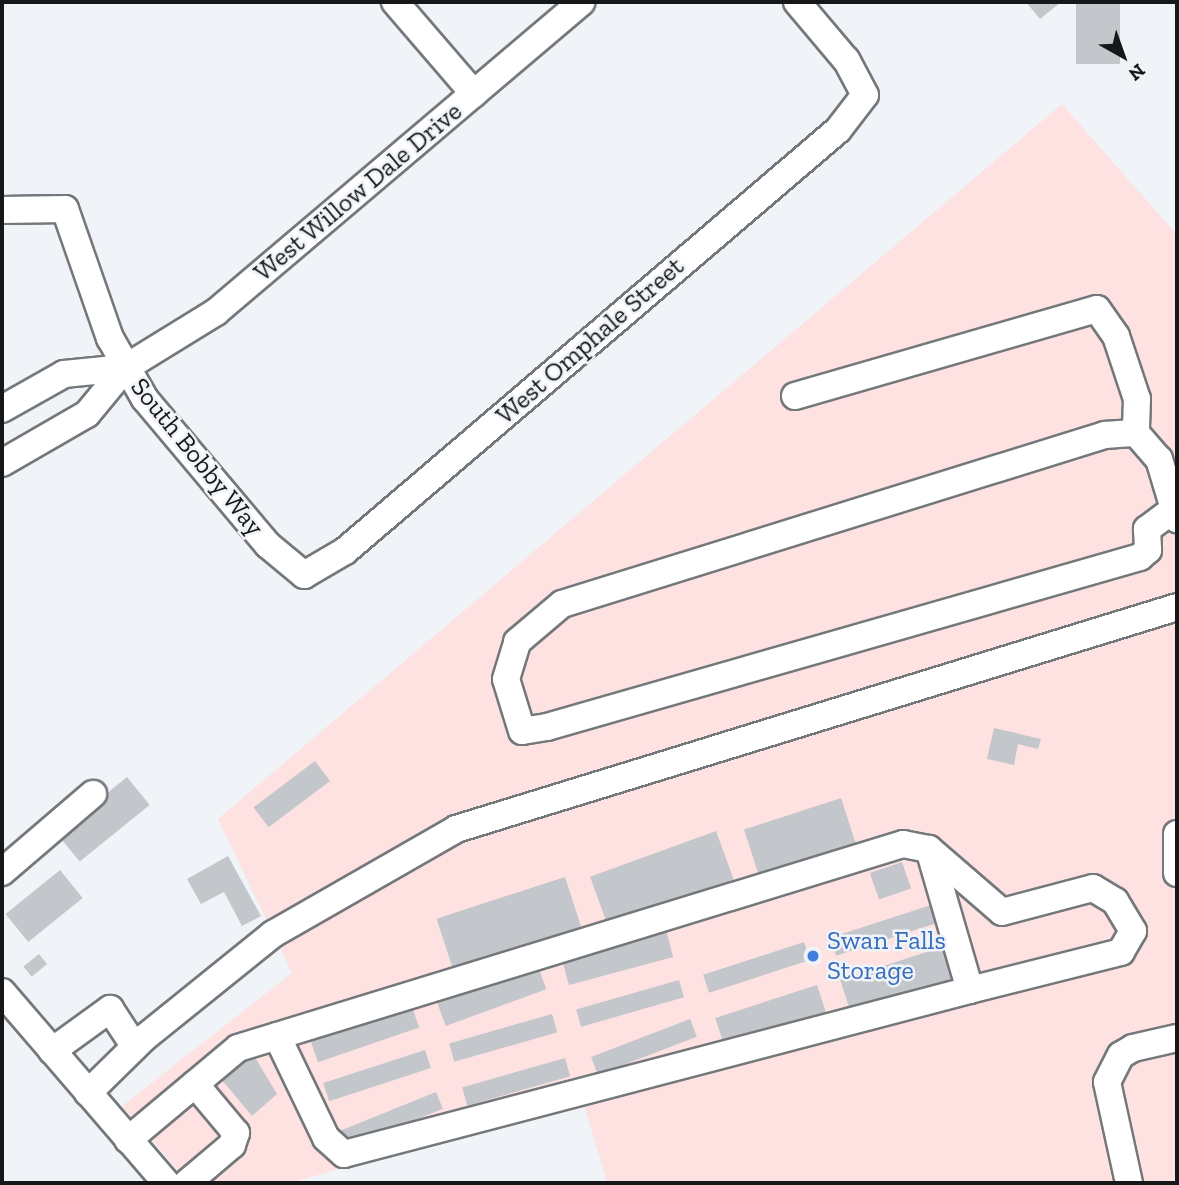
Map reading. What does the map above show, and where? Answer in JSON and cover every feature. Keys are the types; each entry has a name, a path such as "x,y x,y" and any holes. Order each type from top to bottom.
{"street":[{"path":"395,2 474,93"},
{"name":"West Willow Dale Drive","path":"2,463 87,414 125,368 216,312 581,2"},
{"name":"West Omphale Street","path":"304,575 345,551 806,157 865,95 846,60 797,2"},
{"name":"South Bobby Way","path":"2,210 65,209 125,368 268,545 304,575"},
{"path":"795,396 1097,309 1116,336 1137,399 1136,433 1159,459 1176,514 1147,529 1149,550 1140,557 522,731 506,679 517,642 562,604 1105,435 1136,433"},
{"name":"West Willow Dale Drive","path":"2,409 64,374 125,368"},
{"path":"88,1093 135,1047 273,934 456,829 1177,607"},
{"path":"2,872 93,794"},
{"path":"1177,834 1177,873"},
{"path":"128,1140 238,1048 277,1036 903,844 929,849 1002,912 1093,888 1115,901 1133,931 1121,952 344,1154 326,1138 277,1036"},
{"path":"929,849 970,990"},
{"path":"5,1003 52,1051 166,1183"},
{"path":"52,1051 110,1009 135,1047"},
{"path":"1129,1183 1107,1082 1121,1055 1133,1048 1177,1038"},
{"path":"187,1183 232,1145 236,1133 195,1084"}],"shaded area":[{"path":"1062,104 1177,235 1177,1183 607,1183 582,1098 291,1183 189,1183 122,1106 292,973 218,819"}],"building":[{"path":"1026,2 1061,2 1040,19"},
{"path":"1076,2 1120,2 1120,64 1076,64"},
{"path":"994,728 1041,739 1038,749 1018,744 1014,765 987,759"},
{"path":"315,761 330,781 269,827 254,807"},
{"path":"127,777 150,805 80,862 57,834"},
{"path":"841,798 857,847 760,879 744,830"},
{"path":"716,831 734,880 608,926 590,877"},
{"path":"228,856 261,916 242,926 224,892 201,904 187,879"},
{"path":"902,862 911,888 879,900 870,873"},
{"path":"60,870 83,898 28,942 6,914"},
{"path":"565,877 581,926 453,968 437,919"},
{"path":"931,905 937,923 836,956 830,938"},
{"path":"666,930 673,957 569,985 562,958"},
{"path":"804,942 810,960 709,993 703,975"},
{"path":"942,947 953,981 851,1014 840,980"},
{"path":"39,954 47,964 32,977 23,967"},
{"path":"537,964 546,989 446,1026 436,1001"},
{"path":"679,980 684,997 581,1027 576,1009"},
{"path":"817,985 828,1018 726,1051 715,1018"},
{"path":"410,1001 419,1027 318,1062 309,1036"},
{"path":"552,1014 557,1032 454,1062 449,1043"},
{"path":"690,1019 697,1037 598,1075 591,1057"},
{"path":"425,1050 431,1068 329,1101 323,1083"},
{"path":"253,1054 277,1094 252,1116 222,1080"},
{"path":"565,1058 570,1076 467,1106 462,1087"},
{"path":"436,1092 443,1109 344,1148 338,1132"}],"place":[{"name":"Swan Falls Storage","path":"813,956"}]}
